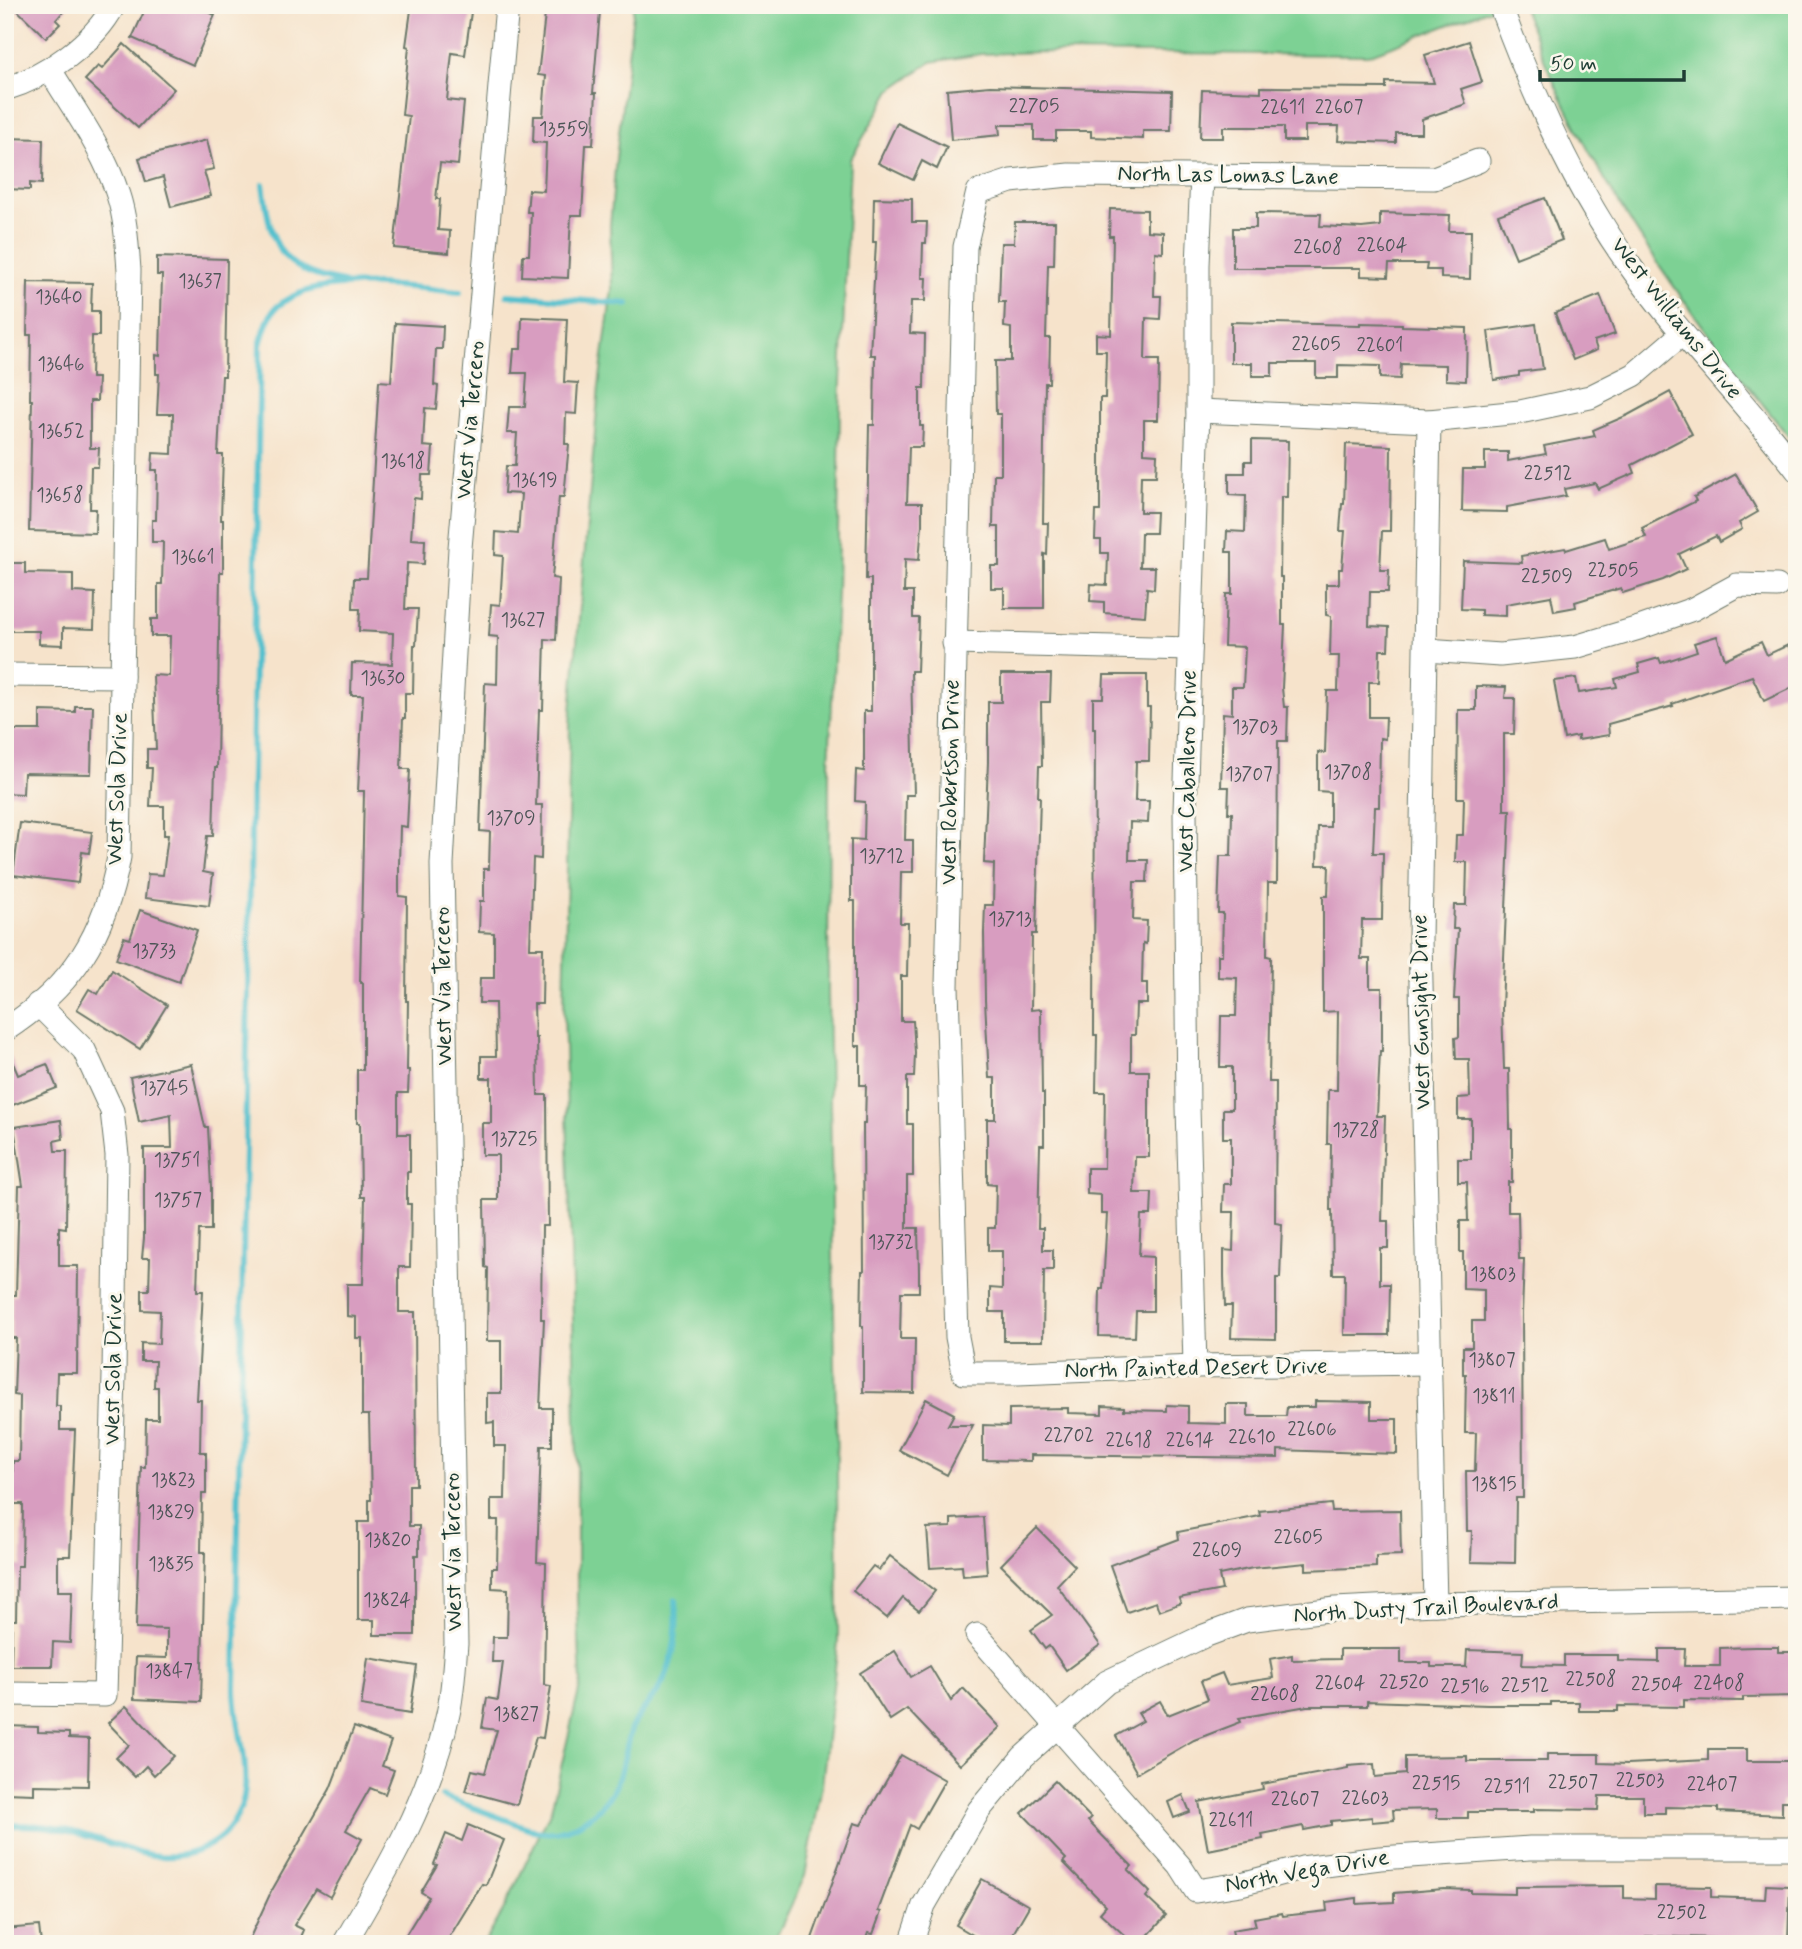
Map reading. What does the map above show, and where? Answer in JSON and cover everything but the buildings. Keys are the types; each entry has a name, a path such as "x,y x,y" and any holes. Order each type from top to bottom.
{"street":[{"path":"5,89 50,70 102,23 114,5"},
{"name":"West Via Tercero","path":"344,1944 397,1853 430,1777 449,1713 456,1644 442,864 460,548 507,5"},
{"name":"West Williams Drive","path":"1500,5 1523,70 1577,179 1624,257 1682,334 1797,470"},
{"name":"West Sola Drive","path":"5,1694 105,1695 117,1155 112,1111 83,1050 38,1004 66,979 85,955 113,892 119,857 129,270 126,228 118,195 108,170 50,70"},
{"name":"North Las Lomas Lane","path":"978,192 1011,181 1069,175 1434,178 1478,161"},
{"name":"West Caballero Drive","path":"1195,1366 1188,1107 1185,826 1198,411 1198,265 1202,176"},
{"name":"West Robertson Drive","path":"964,1373 957,1337 947,986 965,247 978,192"},
{"path":"1198,411 1430,421 1520,412 1590,397 1634,375 1682,334"},
{"name":"West Gunsight Drive","path":"1430,421 1420,939 1435,1604"},
{"path":"1426,650 1500,654 1575,647 1693,609 1737,585 1777,586"},
{"path":"954,643 1191,649"},
{"path":"5,675 122,676"},
{"path":"5,1030 38,1004"},
{"name":"North Painted Desert Drive","path":"964,1373 1429,1363"},
{"name":"North Dusty Trail Boulevard","path":"911,1944 924,1905 979,1810 1023,1757 1107,1682 1204,1636 1247,1620 1335,1609 1435,1604 1797,1598"},
{"name":"North Vega Drive","path":"977,1635 1180,1866 1196,1891 1241,1884 1302,1868 1394,1857 1530,1848 1797,1848"}],"green space":[{"path":"634,5 1501,5 1368,55 1042,52 981,54 931,62 891,90 850,160 829,765 828,993 838,1642 822,1785 805,1876 773,1944 484,1944 503,1911 551,1810 581,1682 564,1010 570,723 599,386 612,289 610,226 616,158"},
{"path":"1522,5 1797,5 1797,447 1715,343 1641,238 1576,126 1547,67"}],"waterway":[{"path":"263,184 274,239 281,251 291,262 304,270 343,282"},
{"path":"5,1825 53,1828 144,1854 180,1855 198,1850 223,1835 236,1818 242,1803 245,1764 235,1688 260,345 269,319 278,306 296,295 317,288 366,284 460,292"},
{"path":"507,295 628,304"},
{"path":"442,1796 536,1831 549,1832 575,1826 597,1810 614,1789 631,1729 659,1689 669,1668 676,1634 676,1600"}]}
